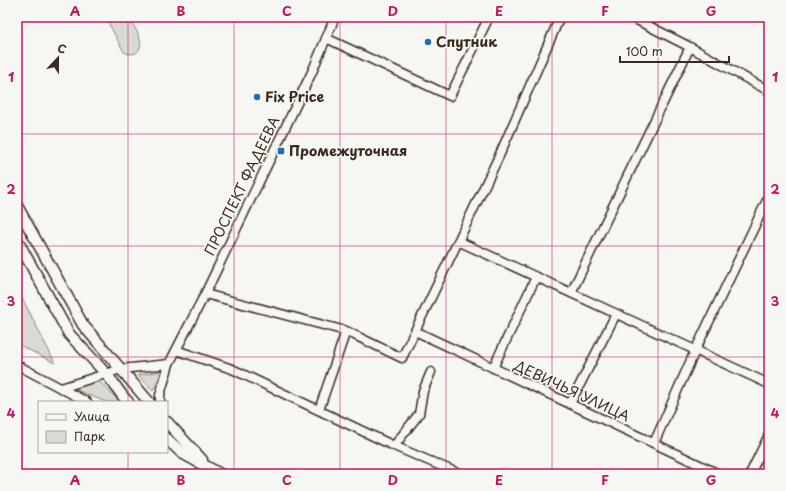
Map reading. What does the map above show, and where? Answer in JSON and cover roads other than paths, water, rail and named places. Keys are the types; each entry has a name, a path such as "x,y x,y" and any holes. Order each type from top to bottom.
{"main road":[{"path":"17,206 83,325 149,401"},
{"path":"17,240 69,334 106,374 127,401"},
{"path":"168,423 208,467"},
{"path":"168,440 182,453 220,474"}],"street":[{"name":"ПРОСПЕКТ ФАДЕЕВА","path":"160,401 160,395 169,364 205,294 312,72 334,17"},
{"path":"326,38 450,96 489,17"},
{"path":"205,294 346,331 402,358 500,154 560,17"},
{"path":"631,17 690,47 769,91"},
{"path":"571,293 690,47"},
{"path":"654,443 695,351 769,196"},
{"path":"458,240 769,384"},
{"path":"493,368 536,277"},
{"path":"570,404 616,314"},
{"path":"319,410 346,331"},
{"name":"ДЕВИЧЬЯ УЛИЦА","path":"415,331 719,474"},
{"path":"176,350 232,369 394,446 460,474"},
{"path":"61,388 121,369 169,364"},
{"path":"17,365 85,401"},
{"path":"394,446 419,414 423,390 431,372"},
{"path":"750,474 769,435"},
{"path":"168,446 182,453"}],"place":[{"name":"Спутник","path":"428,42"},
{"name":"Fix Price","path":"257,97"},
{"name":"Промежуточная","path":"281,151"}]}
